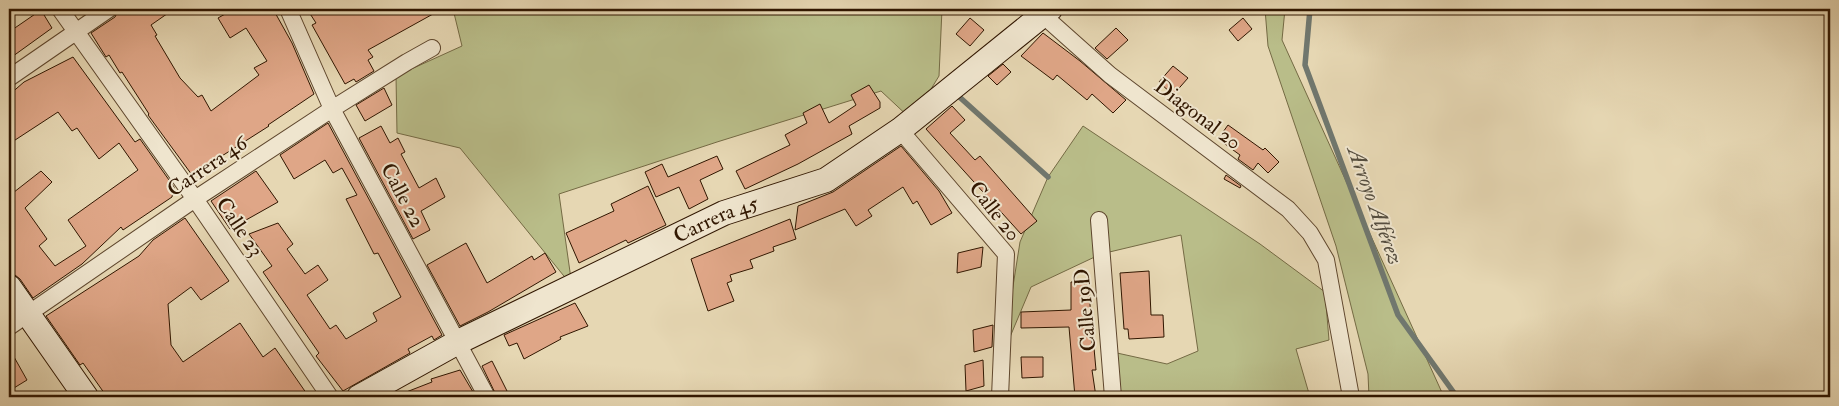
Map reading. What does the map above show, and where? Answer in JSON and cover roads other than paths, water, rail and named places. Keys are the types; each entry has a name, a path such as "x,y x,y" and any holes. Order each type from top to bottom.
{"street":[{"name":"Calle 23","path":"60,9 195,199 330,397"},
{"path":"9,78 109,9"},
{"name":"Calle 22","path":"288,9 332,109 487,397"},
{"name":"Carrera 45","path":"360,397 458,342 724,213 826,180 900,130 1043,11"},
{"name":"Diagonal 20","path":"1043,11 1110,75 1288,209 1310,233 1326,260 1351,397"},
{"name":"Carrera 46","path":"18,320 195,199 332,109 432,48"},
{"name":"Calle 20","path":"900,130 1006,254 1000,397"},
{"name":"Calle 19D","path":"1098,220 1113,397"},
{"path":"9,287 18,320 86,397"}],"waterway":[{"name":"Arroyo Alférez","path":"1310,9 1305,65 1398,315 1457,397"},
{"path":"955,93 1048,177"}]}
